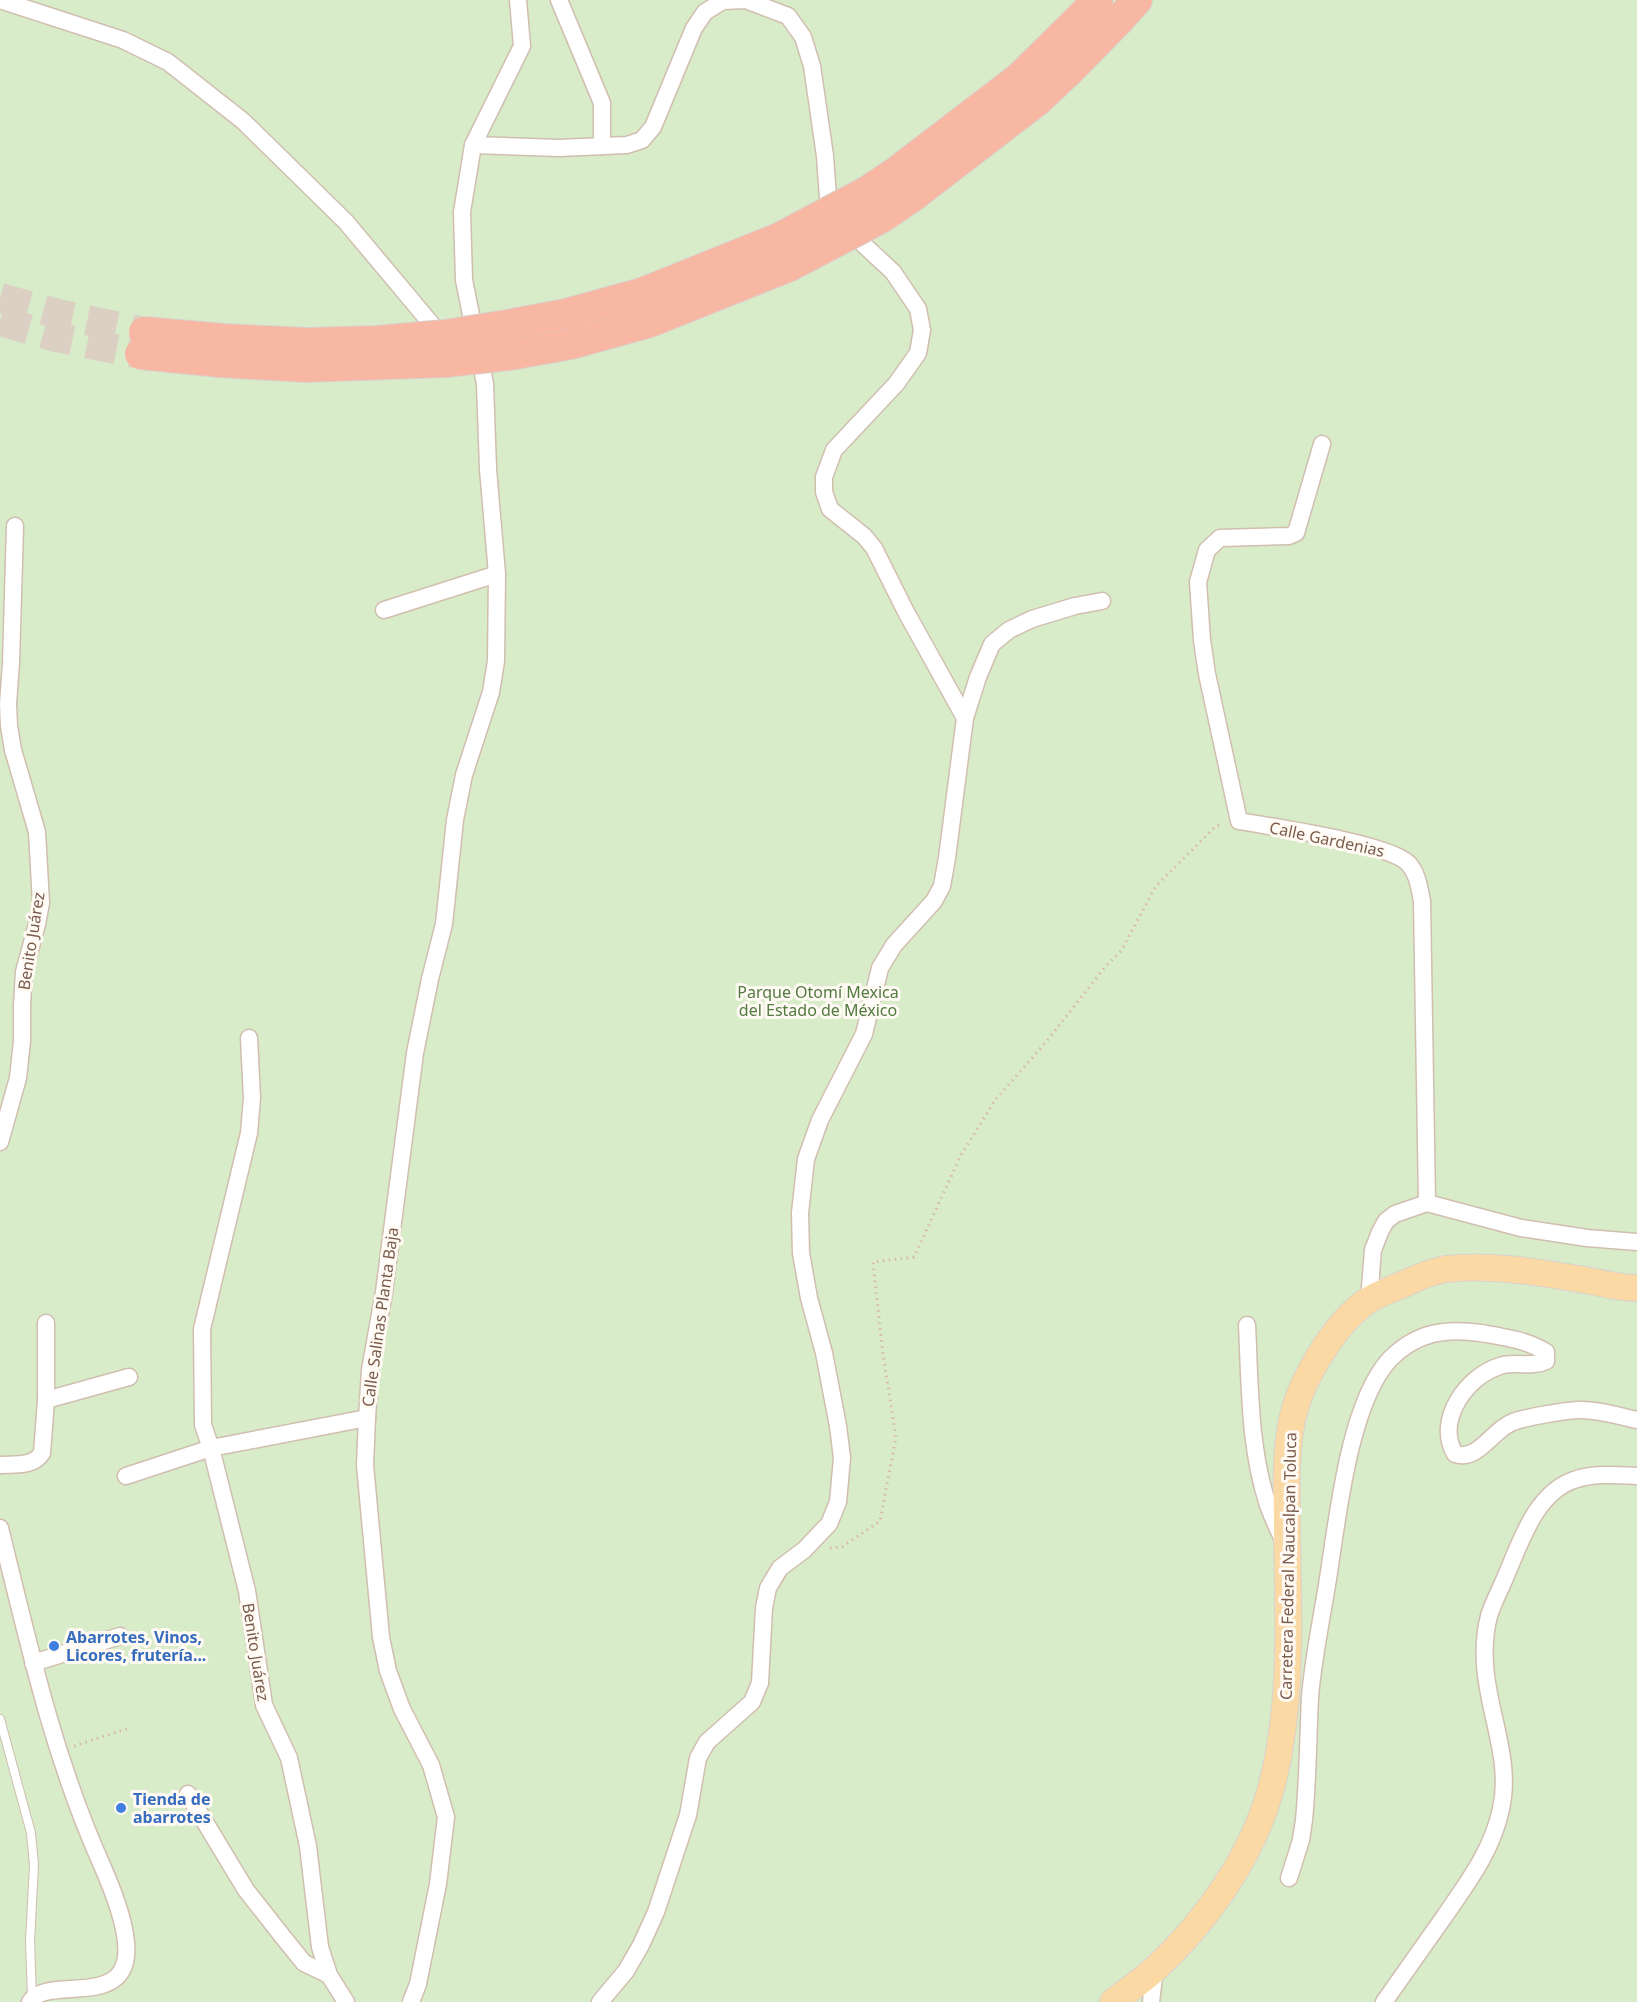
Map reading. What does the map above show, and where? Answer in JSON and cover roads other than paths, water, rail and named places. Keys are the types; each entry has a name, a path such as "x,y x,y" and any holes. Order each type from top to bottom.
{"highway":[{"path":"1098,0 1019,78 904,166 866,192 779,238 642,293 566,314 445,335 376,341 142,343 220,363 305,367 446,362 510,355 571,344 650,322 790,266 881,218 912,197 1037,101 1137,0"}],"main road":[{"name":"Carretera Federal Naucalpan Toluca","path":"1113,2002 1155,1969 1197,1926 1222,1892 1251,1842 1263,1815 1281,1740 1299,1692 1288,1552 1287,1470 1291,1424 1302,1390 1320,1352 1342,1324 1369,1300 1420,1277 1445,1269 1480,1268 1520,1271 1637,1288"}],"street":[{"path":"0,0 123,40 168,62 243,121 346,222 417,308 485,384"},
{"name":"Calle Salinas Planta Baja","path":"411,2002 418,1983 438,1884 446,1817 431,1765 402,1709 388,1671 381,1637 365,1464 367,1418 370,1370 384,1292 415,1053 444,924 455,820 464,775 491,692 496,661 497,574 488,469 485,384 464,280 462,212 473,145 522,46 518,0"},
{"path":"559,0 602,103 602,146"},
{"path":"473,145 559,148 627,146 642,141 653,127 694,28 705,12 723,1 746,0 788,16 803,37 812,66 825,156 828,198 836,219 893,272 918,309 922,330 918,353 896,384 834,450 824,477 824,492 830,509 864,536 874,548 906,612 965,718"},
{"name":"Calle Gardenias","path":"1322,444 1296,533 1289,536 1220,538 1207,550 1198,582 1202,640 1207,674 1239,821 1362,845 1398,855 1409,864 1418,878 1422,901 1427,1203"},
{"name":"Benito Juárez","path":"0,1142 18,1078 22,1041 24,972 41,903 37,832 13,750 9,726 15,526"},
{"path":"384,610 497,574"},
{"path":"600,2002 626,1971 656,1912 688,1815 690,1792 698,1758 707,1742 752,1702 760,1683 764,1608 768,1588 780,1568 804,1550 829,1524 838,1502 842,1458 838,1426 801,1253 800,1213 806,1159 820,1120 864,1034 880,968 894,945 934,901 942,886 965,718 983,662 992,644 1009,630 1032,619 1075,606 1102,601"},
{"name":"Benito Juárez","path":"249,1038 252,1098 249,1133 233,1206 215,1267 202,1329 203,1425 211,1448 247,1592 264,1705 289,1758 308,1846 320,1947 329,1975 346,2002"},
{"path":"1369,1300 1372,1250 1386,1221 1395,1214 1427,1203 1521,1228 1587,1238 1637,1242"},
{"path":"0,1465 31,1463 38,1460 42,1453 46,1400 46,1323"},
{"path":"1247,1325 1252,1417 1258,1460 1268,1504 1288,1552"},
{"path":"1289,1878 1300,1840 1305,1808 1299,1692 1355,1430 1376,1379 1390,1359 1416,1339 1439,1331 1508,1337 1546,1352 1546,1361 1539,1364 1513,1363 1492,1369 1473,1380 1458,1399 1450,1424 1450,1445 1455,1454 1463,1456 1472,1454 1512,1422 1578,1410 1637,1420"},
{"path":"46,1400 129,1377"},
{"path":"126,1476 211,1448 367,1418"},
{"path":"1384,2002 1481,1863 1495,1835 1502,1807 1504,1783 1501,1752 1485,1668 1484,1648 1489,1615 1528,1528 1540,1506 1556,1490 1574,1480 1600,1476 1637,1476"},
{"path":"0,1528 33,1663 58,1751 119,1909 126,1958 123,1970 114,1980 100,1987 44,1993 31,2000"},
{"path":"33,1663 120,1636"},
{"path":"188,1794 246,1890 283,1938 304,1963 329,1975"},
{"path":"1151,2002 1155,1969"},
{"path":"418,1983 420,2002"}],"lane":[{"path":"0,1719 31,1833 34,1865 30,1941 31,2000"}],"tunnel":[{"path":"0,298 62,315 144,332"},
{"path":"0,321 56,337 140,354"}],"place":[{"name":"Abarrotes, Vinos, Licores, frutería...","path":"54,1646"},
{"name":"Tienda de abarrotes","path":"121,1808"}],"park label":[{"name":"Parque Otomí Mexica del Estado de México","path":"818,1001"}]}
